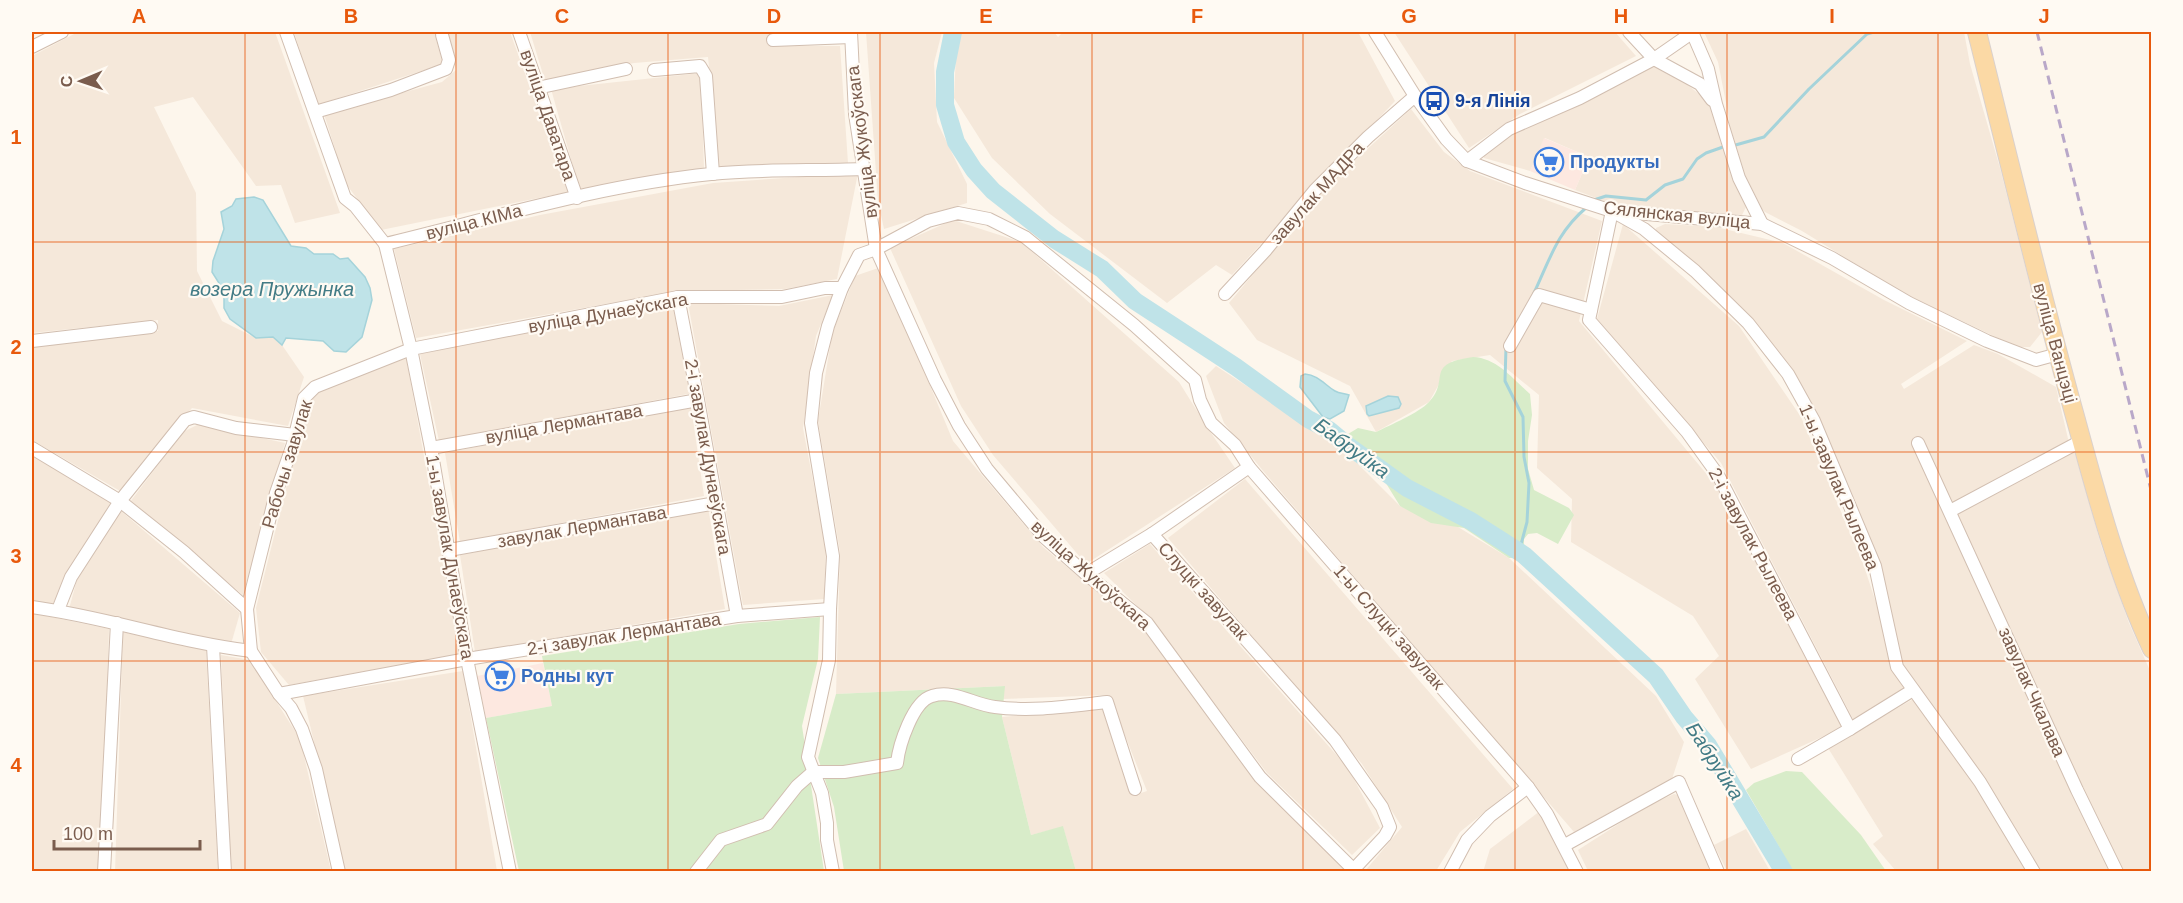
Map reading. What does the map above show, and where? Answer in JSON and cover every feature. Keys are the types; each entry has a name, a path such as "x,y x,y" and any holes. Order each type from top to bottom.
{"main road":[{"name":"вуліца Ванцэці","path":"1977,32 2058,354 2111,544 2151,649"}],"street":[{"path":"32,46 62,32"},
{"path":"286,32 345,198 355,206 385,244"},
{"name":"вуліца Даватара","path":"519,32 577,198"},
{"name":"Сялянская вуліца","path":"1376,32 1415,96 1446,139 1467,162 1612,211 1762,224 1832,258 1909,303 1987,341 2036,360 2058,354"},
{"path":"1629,32 1654,60 1700,84 1716,104"},
{"path":"1467,162 1509,129 1580,98 1654,60 1692,32 1708,69 1716,104 1739,178 1762,224"},
{"path":"773,40 851,34"},
{"name":"вуліца Жукоўскага","path":"851,34 855,114 876,249 935,380 959,426 981,461 1044,537 1147,623 1260,777 1355,870"},
{"path":"315,112 391,90 446,69 449,60 442,35"},
{"path":"654,70 700,66 706,76 713,174"},
{"path":"537,88 626,69"},
{"name":"завулак МАДРа","path":"1225,294 1265,251 1315,190 1368,137 1415,96"},
{"name":"вуліца КІМа","path":"385,244 645,183 713,174 862,169"},
{"path":"1510,346 1539,295 1591,310 1612,211"},
{"name":"1-ы завулак Рылеева","path":"1612,211 1644,229 1695,271 1748,323 1788,374 1814,421 1875,566 1897,668 1980,782 2034,872"},
{"path":"833,872 822,793 808,758 829,660 833,556 812,423 816,373 828,326 842,288 859,255 876,249 928,221 958,213 989,219 1025,237 1088,286 1195,380 1200,400 1211,423 1236,445 1249,467"},
{"name":"1-ы завулак Дунаеўскага","path":"385,244 411,349 467,659 510,872"},
{"name":"вуліца Дунаеўскага","path":"411,349 678,297 782,297 825,288 842,288"},
{"name":"2-і завулак Дунаеўскага","path":"678,297 737,616"},
{"name":"2-і завулак Рылеева","path":"1591,310 1589,320 1687,432 1718,475 1850,729"},
{"path":"32,341 151,327"},
{"name":"Рабочы завулак","path":"339,872 316,769 302,729 291,708 251,651 247,609 276,493 295,435 304,398 315,387 411,349"},
{"name":"вуліца Лермантава","path":"430,447 698,400"},
{"path":"58,610 71,577 120,501 184,420 194,417 236,428 295,435"},
{"path":"1950,511 2082,441"},
{"name":"завулак Чкалава","path":"1918,443 2117,872"},
{"path":"32,448 120,501 184,552 247,609"},
{"name":"Слуцкі завулак","path":"1249,467 1152,534 1335,740 1382,807 1390,827 1385,836 1355,870"},
{"name":"1-ы Слуцкі завулак","path":"1249,467 1528,787 1565,845 1577,872"},
{"name":"завулак Лермантава","path":"449,550 716,503"},
{"path":"1086,574 1152,534"},
{"path":"32,607 58,610 213,646 251,651"},
{"name":"2-і завулак Лермантава","path":"279,694 467,659 737,616 830,609"},
{"path":"104,872 117,623"},
{"path":"213,646 225,872"},
{"path":"1798,759 1913,690"},
{"path":"696,872 721,840 767,824 797,786 813,772 844,772 897,763 904,733 918,707 930,696 951,694 994,707 1036,709 1107,702 1135,789"},
{"path":"1565,845 1679,782 1718,872"},
{"path":"1450,872 1467,840 1490,816 1528,787"}],"shaded area":[{"path":"78,32 275,32 340,213 295,223 281,185 256,186 193,97 154,107 196,193 197,271 222,321 256,338 273,337 282,345 304,377 288,426 192,408 120,491 32,440 32,346 158,331 158,320 32,333 32,56"},
{"path":"294,32 442,32 435,36 443,64 317,105"},
{"path":"446,32 510,32 568,192 381,230 346,184 324,114 442,82 456,70"},
{"path":"530,32 773,32 772,46 840,46 848,163 719,168 708,57 634,63 545,81"},
{"path":"866,32 942,32 934,63 937,122 967,184 967,203 884,229 878,201"},
{"path":"957,32 1054,32 1058,37 1063,32 1358,32 1395,101 1232,275 1216,265 1167,303 1050,214 992,158 954,98"},
{"path":"1394,32 1615,32 1636,56 1520,114 1469,148"},
{"path":"1704,32 1964,32 1970,64 2000,168 2042,332 2030,347 2017,347 1903,293 1802,231 1765,212 1753,201 1731,144 1728,113 1718,62"},
{"path":"1655,64 1678,77 1710,103 1747,205 1742,215 1626,207 1575,190 1589,157 1545,138 1530,171 1484,158 1483,155 1486,152 1512,134"},
{"path":"701,73 704,168 580,191 551,89"},
{"path":"1411,109 1444,152 1470,171 1602,221 1579,321 1714,483 1842,728 1751,769 1695,679 1719,656 1693,616 1571,542 1572,499 1537,468 1539,395 1490,355 1452,361 1429,402 1376,432 1350,386 1257,340 1229,303 1328,185"},
{"path":"1544,138 1589,157 1575,190 1530,171"},
{"path":"858,173 837,279 785,289 678,291 416,338 394,249 540,215 713,183"},
{"path":"953,220 1021,242 1179,382 1235,468 1086,564 993,455 961,406 890,248"},
{"path":"1623,224 1739,326 1801,417 1864,566 1904,689 1853,719 1721,463 1597,319"},
{"path":"1665,224 1716,227 1783,243 1884,300 1967,341 1901,384 1904,389 1974,345 1998,354 2056,387 2069,443 1953,504 1950,502 2113,871 2038,871 1904,667 1884,594 1791,371 1655,232 1656,228"},
{"path":"881,267 953,441 1043,547 1144,631 1257,782 1348,871 1076,871 1063,827 1031,835 1002,717 1104,708 1135,795 1147,791 1109,695 1002,699 1004,686 836,694 840,552 818,421 832,334 855,276"},
{"path":"833,295 816,336 803,428 826,549 824,599 743,605 688,303 779,306"},
{"path":"676,302 693,393 439,441 420,354"},
{"path":"406,357 460,654 289,685 261,652 256,608 307,405 321,389"},
{"path":"1216,366 1343,449 1400,506 1458,527 1509,558 1656,696 1684,742 1672,779 1574,832 1224,423 1206,376"},
{"path":"691,406 704,496 460,542 445,453"},
{"path":"199,424 285,443 243,595 130,502 183,432"},
{"path":"2070,451 2074,452 2076,457 2102,548 2129,623 2151,673 2151,871 2122,871 2093,813 1956,512"},
{"path":"32,454 111,502 52,605 32,602"},
{"path":"1245,479 1513,789 1460,832 1436,871 1365,871 1402,827 1362,764 1168,538"},
{"path":"708,507 725,609 475,652 460,555"},
{"path":"121,511 240,613 231,644 69,609 78,576"},
{"path":"1150,544 1348,768 1380,828 1352,855 1267,773 1152,621 1104,573"},
{"path":"32,613 109,629 101,871 32,871"},
{"path":"123,632 206,650 218,871 115,872"},
{"path":"221,655 250,660 300,739 331,871 231,871"},
{"path":"543,663 552,706 486,718 477,676"},
{"path":"463,671 497,871 345,871 303,696"},
{"path":"1915,698 1977,783 2030,871 1896,871 1873,844 1883,836 1828,748"},
{"path":"1674,794 1682,796 1714,871 1588,871 1578,850 1645,807"},
{"path":"1540,811 1571,872 1483,872 1490,849"},
{"path":"1746,829 1770,871 1727,871 1714,845"}],"green space":[{"path":"1482,358 1497,365 1530,394 1532,415 1528,441 1528,469 1534,490 1569,508 1574,515 1558,544 1537,533 1528,534 1524,539 1524,555 1520,558 1509,558 1464,528 1431,523 1400,506 1384,480 1355,461 1343,449 1348,434 1358,428 1376,432 1424,406 1435,394 1443,368 1458,360"},
{"path":"820,617 818,659 802,726 824,871 519,871 486,718 552,706 542,656 739,624"},
{"path":"1005,686 1002,717 1031,835 1063,826 1076,871 844,871 834,807 818,758 836,694"},
{"path":"1786,771 1802,772 1861,835 1886,871 1793,871 1746,790 1754,783"}],"water":[{"name":"возера Пружынка","path":"254,197 263,200 291,246 306,248 314,254 333,254 340,259 348,258 365,277 372,300 362,337 346,352 334,351 323,341 286,338 282,345 273,337 256,338 230,319 224,308 224,291 212,272 213,261 224,229 221,212 232,206 236,199"},
{"path":"1305,374 1318,378 1337,392 1349,395 1344,411 1330,419 1323,417 1300,387 1301,376"},
{"path":"1388,396 1398,397 1401,404 1399,408 1369,416 1367,414 1366,406"}],"waterway":[{"name":"Бабруйка","path":"953,32 945,72 945,105 956,142 974,170 993,191 1054,239 1102,269 1135,301 1236,367 1308,419 1329,430 1407,488 1471,521 1524,555 1656,676 1684,717 1708,745 1784,872"},
{"path":"1732,146 1764,137 1809,89 1867,34 1874,32"},
{"path":"1594,200 1606,196 1646,200 1665,185 1683,179 1697,159 1723,147"},
{"path":"1534,293 1561,236 1587,207"},
{"path":"1506,347 1505,381 1523,417 1524,457 1529,483 1527,522 1519,552"}],"railway":[{"path":"2037,32 2152,494"}],"place":[{"name":"9-я Лінія","path":"1434,101"},
{"name":"Продукты","path":"1549,162"},
{"name":"Родны кут","path":"500,676"}]}
